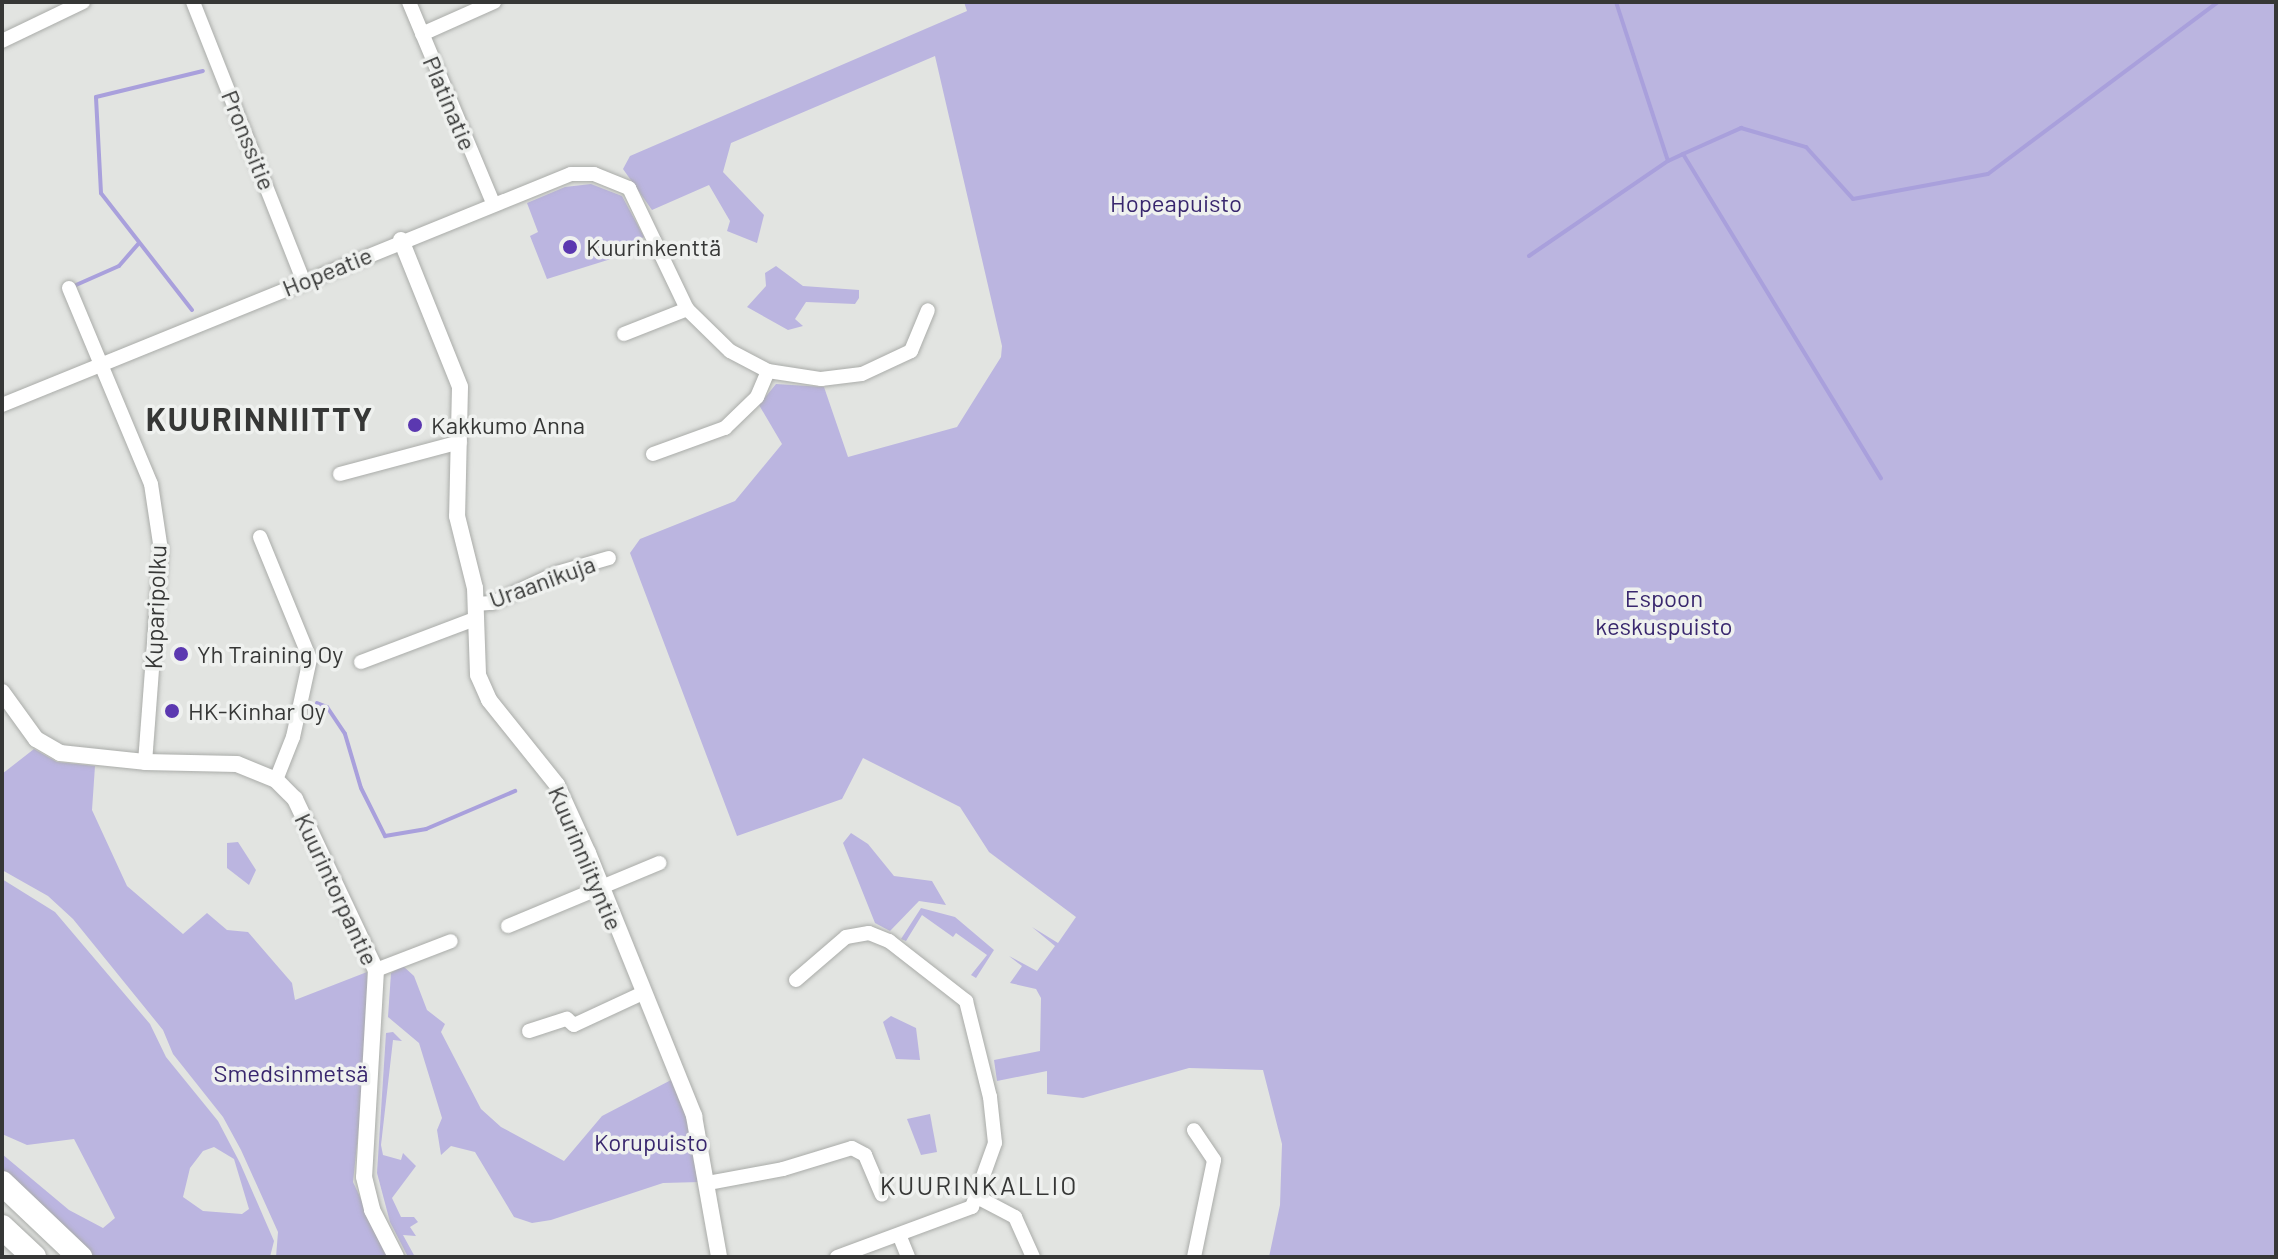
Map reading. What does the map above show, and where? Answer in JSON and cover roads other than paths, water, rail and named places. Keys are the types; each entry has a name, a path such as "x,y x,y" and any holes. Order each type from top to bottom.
{"highway":[{"path":"2,1183 80,1257"},
{"path":"2,1227 34,1257"}],"street":[{"path":"2,41 83,2"},
{"name":"Pronssitie","path":"193,2 303,280"},
{"name":"Platinatie","path":"409,2 493,203"},
{"path":"422,34 494,2"},
{"name":"Hopeatie","path":"2,405 401,240 571,174 594,174 629,188 687,309"},
{"name":"Kuurinniityntie","path":"401,240 456,368 460,442 457,516 475,611 474,659 484,691 557,785 601,886 694,1116 719,1257"},
{"name":"Kuparipolku","path":"69,288 151,484 161,550 145,762"},
{"path":"624,334 687,309 730,351 768,371 821,379 862,374 911,351 928,310"},
{"path":"653,454 725,428 757,397 768,371"},
{"path":"340,474 460,442"},
{"path":"2,692 36,739 60,753 145,762 237,764 276,780 293,737 310,659 260,537"},
{"name":"Uraanikuja","path":"361,662 580,564 609,558"},
{"name":"Kuurintorpantie","path":"276,780 313,829 376,970 364,1177 372,1210 396,1257"},
{"path":"508,926 659,863"},
{"path":"796,980 846,937 869,933 889,941 966,1001 983,1058 995,1143 979,1198 963,1212 837,1257"},
{"path":"376,970 451,941"},
{"path":"529,1031 567,1019 574,1025 643,993"},
{"path":"1194,1130 1214,1160 1194,1257"},
{"path":"708,1183 783,1169 852,1148 865,1155 882,1195"},
{"path":"979,1198 1015,1217 1033,1257"},
{"path":"900,1237 908,1257"}],"waterway":[{"path":"1616,2 1668,161 1683,154 1881,478"},
{"path":"1683,154 1741,128 1806,147 1853,199 1988,174 2218,2"},
{"path":"192,310 101,193 96,97 203,71"},
{"path":"1529,256 1668,161"},
{"path":"76,285 119,266 139,243"},
{"path":"317,703 327,707 345,734 361,788 385,836 426,829 515,791"}],"place":[{"name":"Kuurinkenttä","path":"570,247"},
{"name":"Kakkumo Anna","path":"415,425"},
{"name":"Yh Training Oy","path":"181,654"},
{"name":"HK-Kinhar Oy","path":"172,711"}],"district":[{"name":"KUURINNIITTY","path":"260,418"},
{"name":"KUURINKALLIO","path":"979,1185"}],"park label":[{"name":"Hopeapuisto","path":"1176,203"},
{"name":"Espoon keskuspuisto","path":"1664,612"},
{"name":"Smedsinmetsä","path":"291,1073"},
{"name":"Korupuisto","path":"651,1142"}]}
